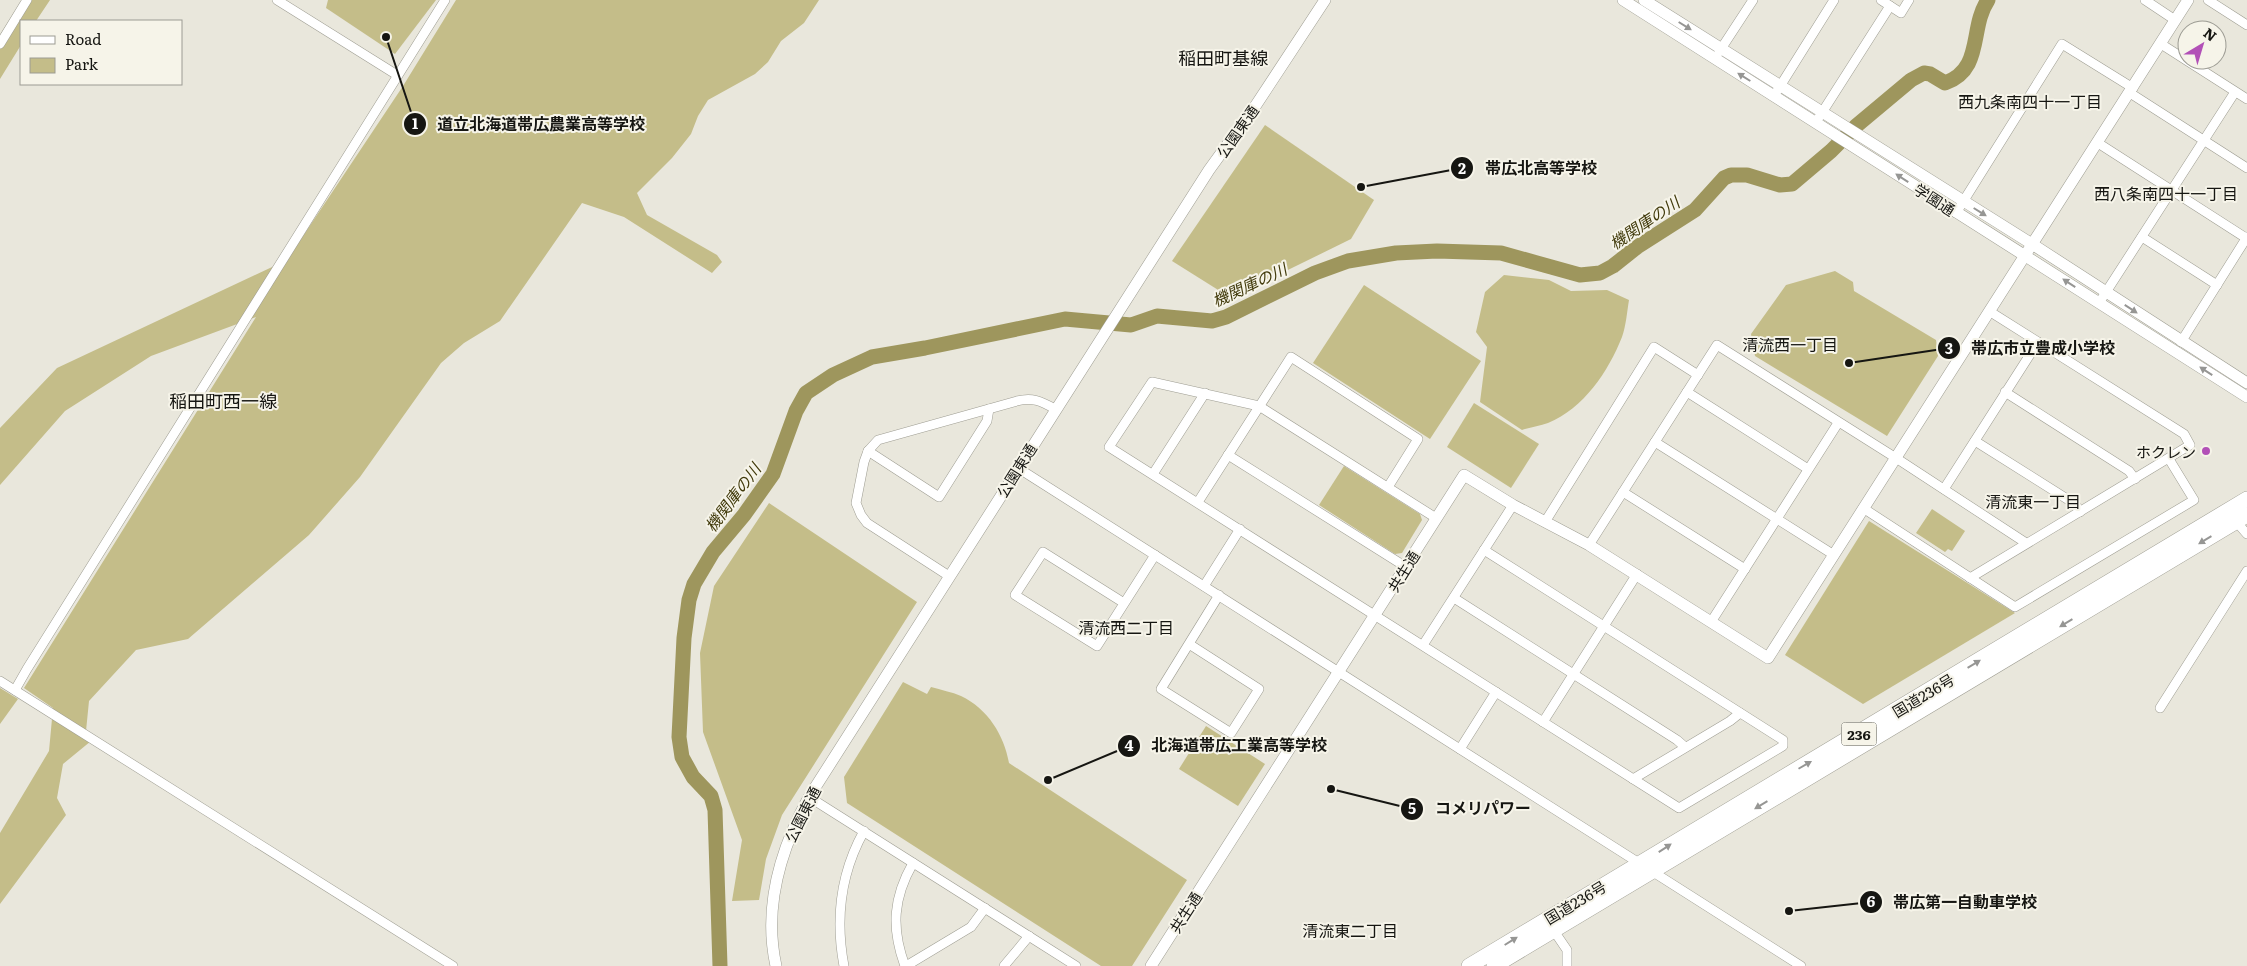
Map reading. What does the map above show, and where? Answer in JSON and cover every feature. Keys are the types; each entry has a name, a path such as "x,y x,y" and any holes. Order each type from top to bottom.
{"highway":[{"name":"国道236号","path":"1469,966 1550,925 2237,515 2247,499"},
{"name":"国道236号","path":"1494,966 1550,925"}],"street":[{"path":"0,44 27,0"},
{"path":"277,0 397,75"},
{"path":"15,690 445,0"},
{"name":"公園東通","path":"776,966 772,931 776,879 792,828 809,797 1100,338 1209,170 1256,105 1325,0"},
{"name":"学園通","path":"1623,0 1718,54 1819,117 1834,127 1855,147 2247,397"},
{"name":"学園通","path":"1644,0 1718,54"},
{"path":"1718,54 1753,0"},
{"path":"1777,91 1834,0"},
{"path":"1881,0 1902,13 1909,0"},
{"path":"2145,0 2175,20"},
{"path":"1656,442 1834,555 2188,0"},
{"path":"2208,0 2247,25"},
{"path":"1819,117 1890,6"},
{"path":"1956,213 2062,44 2247,168"},
{"path":"2161,44 2247,99"},
{"path":"2099,303 2235,92"},
{"name":"学園通","path":"1834,127 1864,140 2032,244 2180,342 2247,383"},
{"path":"2098,143 2247,238 2180,342"},
{"path":"2142,237 2217,285"},
{"path":"1970,578 2190,445 2184,434 1990,311"},
{"path":"1944,489 2038,342"},
{"path":"1590,545 1717,345 2026,543"},
{"path":"1545,522 1654,347 1698,375"},
{"path":"1198,502 1291,358 1418,439 1388,487"},
{"path":"1436,518 1259,406 1205,393 1152,382 1109,447 1679,808 1783,746 1783,740 1484,550"},
{"path":"1687,392 1808,469"},
{"path":"2005,392 2129,471 2135,479"},
{"path":"1153,474 1205,393"},
{"path":"949,576 868,524 861,515 856,503 868,451 878,440 1029,398 1040,400 1055,408"},
{"path":"868,451 939,497 987,421 989,409"},
{"path":"1711,622 1838,423"},
{"path":"1975,441 2075,504 2080,512"},
{"path":"1228,455 1406,567"},
{"path":"1863,508 2015,607 2194,500 2169,459"},
{"path":"1018,468 1801,966"},
{"name":"共生通","path":"1151,966 1464,475 1513,505 1590,545 1768,658 1834,555"},
{"path":"1623,492 1745,569"},
{"path":"1423,645 1513,505"},
{"path":"2237,515 2247,534"},
{"path":"1204,586 1240,529"},
{"path":"1124,603 1043,552 1015,594 1097,646 1155,555"},
{"path":"2160,708 2247,571"},
{"path":"1543,722 1636,574"},
{"path":"1189,644 1260,689 1231,733 1161,688 1219,595"},
{"path":"1454,598 1677,740 1684,747"},
{"path":"0,680 453,966"},
{"path":"1460,749 1496,692"},
{"path":"1633,779 1730,721 1740,713"},
{"path":"809,797 1073,965"},
{"path":"844,966 838,926 839,905 844,878 853,852 864,831"},
{"path":"913,863 899,891 896,907 895,924 899,949 906,966 971,927 985,908"},
{"path":"1550,925 1567,950 1567,966"},
{"path":"1004,966 1028,936"}],"green space":[{"path":"22,0 50,0 37,20 20,20 20,47 0,79 0,35"},
{"path":"328,0 436,0 395,54 326,8"},
{"path":"456,0 819,0 804,23 781,41 768,62 755,74 708,100 698,116 691,134 672,158 637,193 647,215 717,255 722,262 712,273 624,217 582,203 500,321 464,343 441,363 360,477 309,535 188,639 136,650 89,701 86,731 91,741 63,764 57,798 66,815 0,904 0,833 49,751 53,708 24,688 256,317 151,356 65,411 0,485 0,428 57,368 287,260 403,86"},
{"path":"1265,125 1374,200 1351,239 1231,298 1172,261"},
{"path":"1835,271 1853,282 1854,291 1936,340 1938,356 1887,436 1755,356 1751,334 1786,285"},
{"path":"1504,275 1549,280 1571,291 1607,290 1629,300 1622,337 1610,363 1593,388 1573,408 1561,416 1548,423 1522,430 1480,402 1487,347 1476,332 1485,292"},
{"path":"1364,285 1481,361 1430,439 1313,363"},
{"path":"1474,403 1539,444 1511,488 1447,447"},
{"path":"1344,466 1420,514 1422,520 1402,553 1395,554 1319,505"},
{"path":"769,503 917,602 782,815 766,859 759,900 732,901 742,840 703,732 700,653 714,586"},
{"path":"1932,509 1965,531 1952,551 1948,549 1945,552 1916,533"},
{"path":"1869,521 2015,613 1863,704 1785,655"},
{"path":"903,682 927,694 931,687 971,701 987,716 999,733 1009,763 1187,880 1132,966 1101,966 847,803 844,777"},
{"path":"0,688 18,699 0,724"},
{"path":"1206,726 1265,764 1238,806 1179,769"}],"waterway":[{"name":"機関庫の川","path":"720,966 715,810 711,796 693,777 682,757 679,737 684,638 689,600 694,584 713,552 744,515 773,474 796,411 806,393 833,375 872,357 1065,319 1131,325 1157,316 1212,321 1226,317 1315,273 1348,261 1396,253 1437,251 1501,253 1580,275 1600,273 1695,210 1724,178 1731,175 1747,175 1780,185 1792,184 1831,151 1856,126 1911,80 1924,73 1930,74 1945,83 1957,77 1971,58 1982,11 1988,0"}],"place":[{"name":"道立北海道帯広農業高等学校","path":"386,37"},
{"name":"帯広北高等学校","path":"1361,187"},
{"name":"帯広市立豊成小学校","path":"1849,363"},
{"name":"ホクレン","path":"2206,451"},
{"name":"北海道帯広工業高等学校","path":"1048,780"},
{"name":"コメリパワー","path":"1331,789"},
{"name":"帯広第一自動車学校","path":"1789,911"}],"district":[{"name":"稲田町基線","path":"1223,57"},
{"name":"西九条南四十一丁目","path":"2030,101"},
{"name":"西八条南四十一丁目","path":"2166,193"},
{"name":"清流西一丁目","path":"1790,344"},
{"name":"稲田町西一線","path":"223,400"},
{"name":"清流東一丁目","path":"2033,501"},
{"name":"清流西二丁目","path":"1126,627"},
{"name":"清流東二丁目","path":"1350,930"}]}
